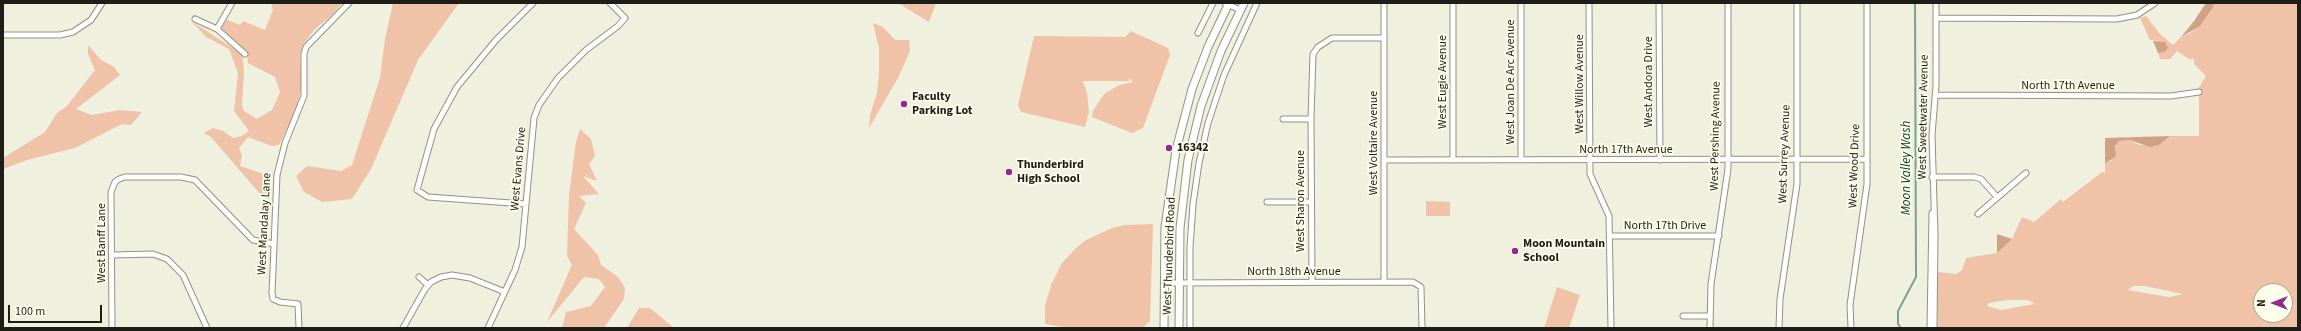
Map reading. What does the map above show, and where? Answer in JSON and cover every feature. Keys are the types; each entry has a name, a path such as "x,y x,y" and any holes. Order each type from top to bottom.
{"main road":[{"name":"West Thunderbird Road","path":"1164,328 1167,204 1178,137 1198,72 1227,3"},
{"name":"West Thunderbird Road","path":"1179,328 1182,205 1188,160 1201,106 1219,57 1244,3"}],"street":[{"path":"3,35 60,35 74,32 88,23 102,3"},
{"path":"217,29 232,3"},
{"name":"West Mandalay Lane","path":"299,328 298,304 280,302 273,299 277,175 285,143 304,96 304,54 310,40 349,3"},
{"path":"525,204 428,197 417,190 434,129 457,86 496,40 534,3"},
{"name":"West Evans Drive","path":"488,328 505,292 522,247 531,134 539,105 558,78 625,18 610,3"},
{"path":"1198,33 1213,3"},
{"path":"1227,3 1240,10"},
{"name":"West Thunderbird Road","path":"1190,328 1193,204 1204,141 1224,75 1257,3"},
{"name":"West Voltaire Avenue","path":"1384,3 1384,282"},
{"name":"West Eugie Avenue","path":"1453,3 1453,160"},
{"name":"West Joan De Arc Avenue","path":"1521,3 1521,160"},
{"name":"West Willow Avenue","path":"1590,3 1590,178 1609,216 1610,328"},
{"name":"West Andora Drive","path":"1659,3 1660,160"},
{"name":"West Pershing Avenue","path":"1710,328 1712,284 1728,160 1728,3"},
{"name":"West Surrey Avenue","path":"1779,328 1780,299 1796,195 1797,3"},
{"name":"West Wood Drive","path":"1851,328 1850,306 1865,205 1867,159 1867,3"},
{"name":"West Sweetwater Avenue","path":"1934,328 1935,235 1932,177 1932,134 1936,95 1936,3"},
{"path":"1936,18 2117,19 2137,15 2155,3"},
{"path":"195,19 217,29 245,54"},
{"name":"West Sharon Avenue","path":"1312,282 1311,119 1313,54 1318,47 1332,38 1384,38"},
{"name":"North 17th Avenue","path":"1936,95 2171,96 2199,92"},
{"path":"1283,119 1311,119"},
{"name":"North 17th Avenue","path":"1384,160 1867,159"},
{"path":"1978,214 2026,173"},
{"name":"West Banff Lane","path":"112,328 111,192 115,182 125,177 189,178 202,186 254,240 274,244"},
{"path":"1932,177 1974,177 1981,179 1997,197"},
{"path":"1267,202 1312,202"},
{"name":"West Sweetwater Avenue","path":"1930,328 1931,219 1933,208"},
{"name":"North 17th Drive","path":"1610,236 1719,236"},
{"path":"112,255 152,254 167,259 183,275 207,328"},
{"path":"403,328 428,285 441,277 452,276 470,278 505,292"},
{"path":"419,277 428,285"},
{"name":"North 18th Avenue","path":"1164,283 1413,282 1421,287 1422,328"},
{"path":"1683,316 1710,316"}],"shaded area":[{"path":"271,3 342,3 333,14 314,30 303,45 300,54 302,87 295,113 279,145 272,146 248,137 239,148 242,156 240,166 267,175 271,181 269,199 262,196 211,137 204,133 213,128 223,131 233,138 242,136 249,131 234,111 238,73 229,49 206,37 191,21 242,54 244,71 242,105 244,111 257,119 272,110 280,92 275,77 248,63 247,51 223,33 222,27 227,20 240,25 243,21 265,30 273,10"},
{"path":"393,3 459,3 418,60 371,169 352,199 322,202 304,192 296,176 307,166 341,171 352,165 380,78 385,39"},
{"path":"898,3 936,3 929,22"},
{"path":"2206,3 2213,3 2213,7 2200,26 2181,37 2194,21"},
{"path":"2213,3 2298,3 2298,328 1936,328 1937,272 1957,274 1962,270 1966,258 1997,253 2012,239 2022,217 2034,222 2061,199 2063,202 2102,172 2105,173 2105,164 2111,161 2116,151 2115,146 2119,141 2130,140 2139,145 2159,145 2170,136 2199,136 2199,87 2206,76 2194,64 2194,59 2189,59 2177,51 2170,59 2160,59 2158,53 2164,52 2159,41 2150,40 2140,18 2146,16 2160,34 2173,45 2181,37 2192,32 2213,7","holes":["2133,286 2145,286 2183,294 2169,297 2128,290","2007,300 2028,300 2035,304 2001,310 1987,306 1989,303"]},
{"path":"873,23 883,27 895,40 909,40 910,51 899,76 869,128 870,115 877,93 879,75 879,48"},
{"path":"1131,31 1168,48 1170,55 1143,128 1132,133 1092,117 1093,111 1104,94 1119,85 1133,82 1129,78 1129,81 1083,81 1087,93 1089,112 1085,127 1021,112 1018,105 1034,36 1125,37"},
{"path":"2153,41 2165,42 2168,48 2164,52 2158,53"},
{"path":"88,45 101,60 114,67 120,75 76,109 92,115 119,110 142,112 131,125 122,124 75,148 27,160 3,169 3,158 45,132 57,113 66,107 95,70 88,54"},
{"path":"580,129 591,139 595,156 589,164 597,181 583,176 599,194 579,196 586,203 574,229 598,255 601,265 618,277 625,288 624,299 604,328 562,328 566,312 591,306 605,287 599,279 584,277 547,322 572,265 567,256 569,195 576,142"},
{"path":"2170,136 2159,145 2150,147 2130,140 2119,141 2115,146 2116,156 2105,164 2105,138"},
{"path":"1426,201 1450,202 1450,216 1426,216"},
{"path":"1153,224 1150,321 1143,328 1063,327 1045,324 1045,306 1051,285 1062,263 1076,248 1086,240 1112,228 1125,225"},
{"path":"1997,234 2012,239 1997,253"},
{"path":"1557,287 1580,295 1569,328 1544,328"},
{"path":"639,308 650,308 674,328 627,328"}],"waterway":[{"name":"Moon Valley Wash","path":"1901,328 1898,324 1898,311 1916,277 1915,3"}],"place":[{"name":"Faculty Parking Lot","path":"904,104"},
{"name":"16342","path":"1169,148"},
{"name":"Thunderbird High School","path":"1009,172"},
{"name":"Moon Mountain School","path":"1515,251"}]}
